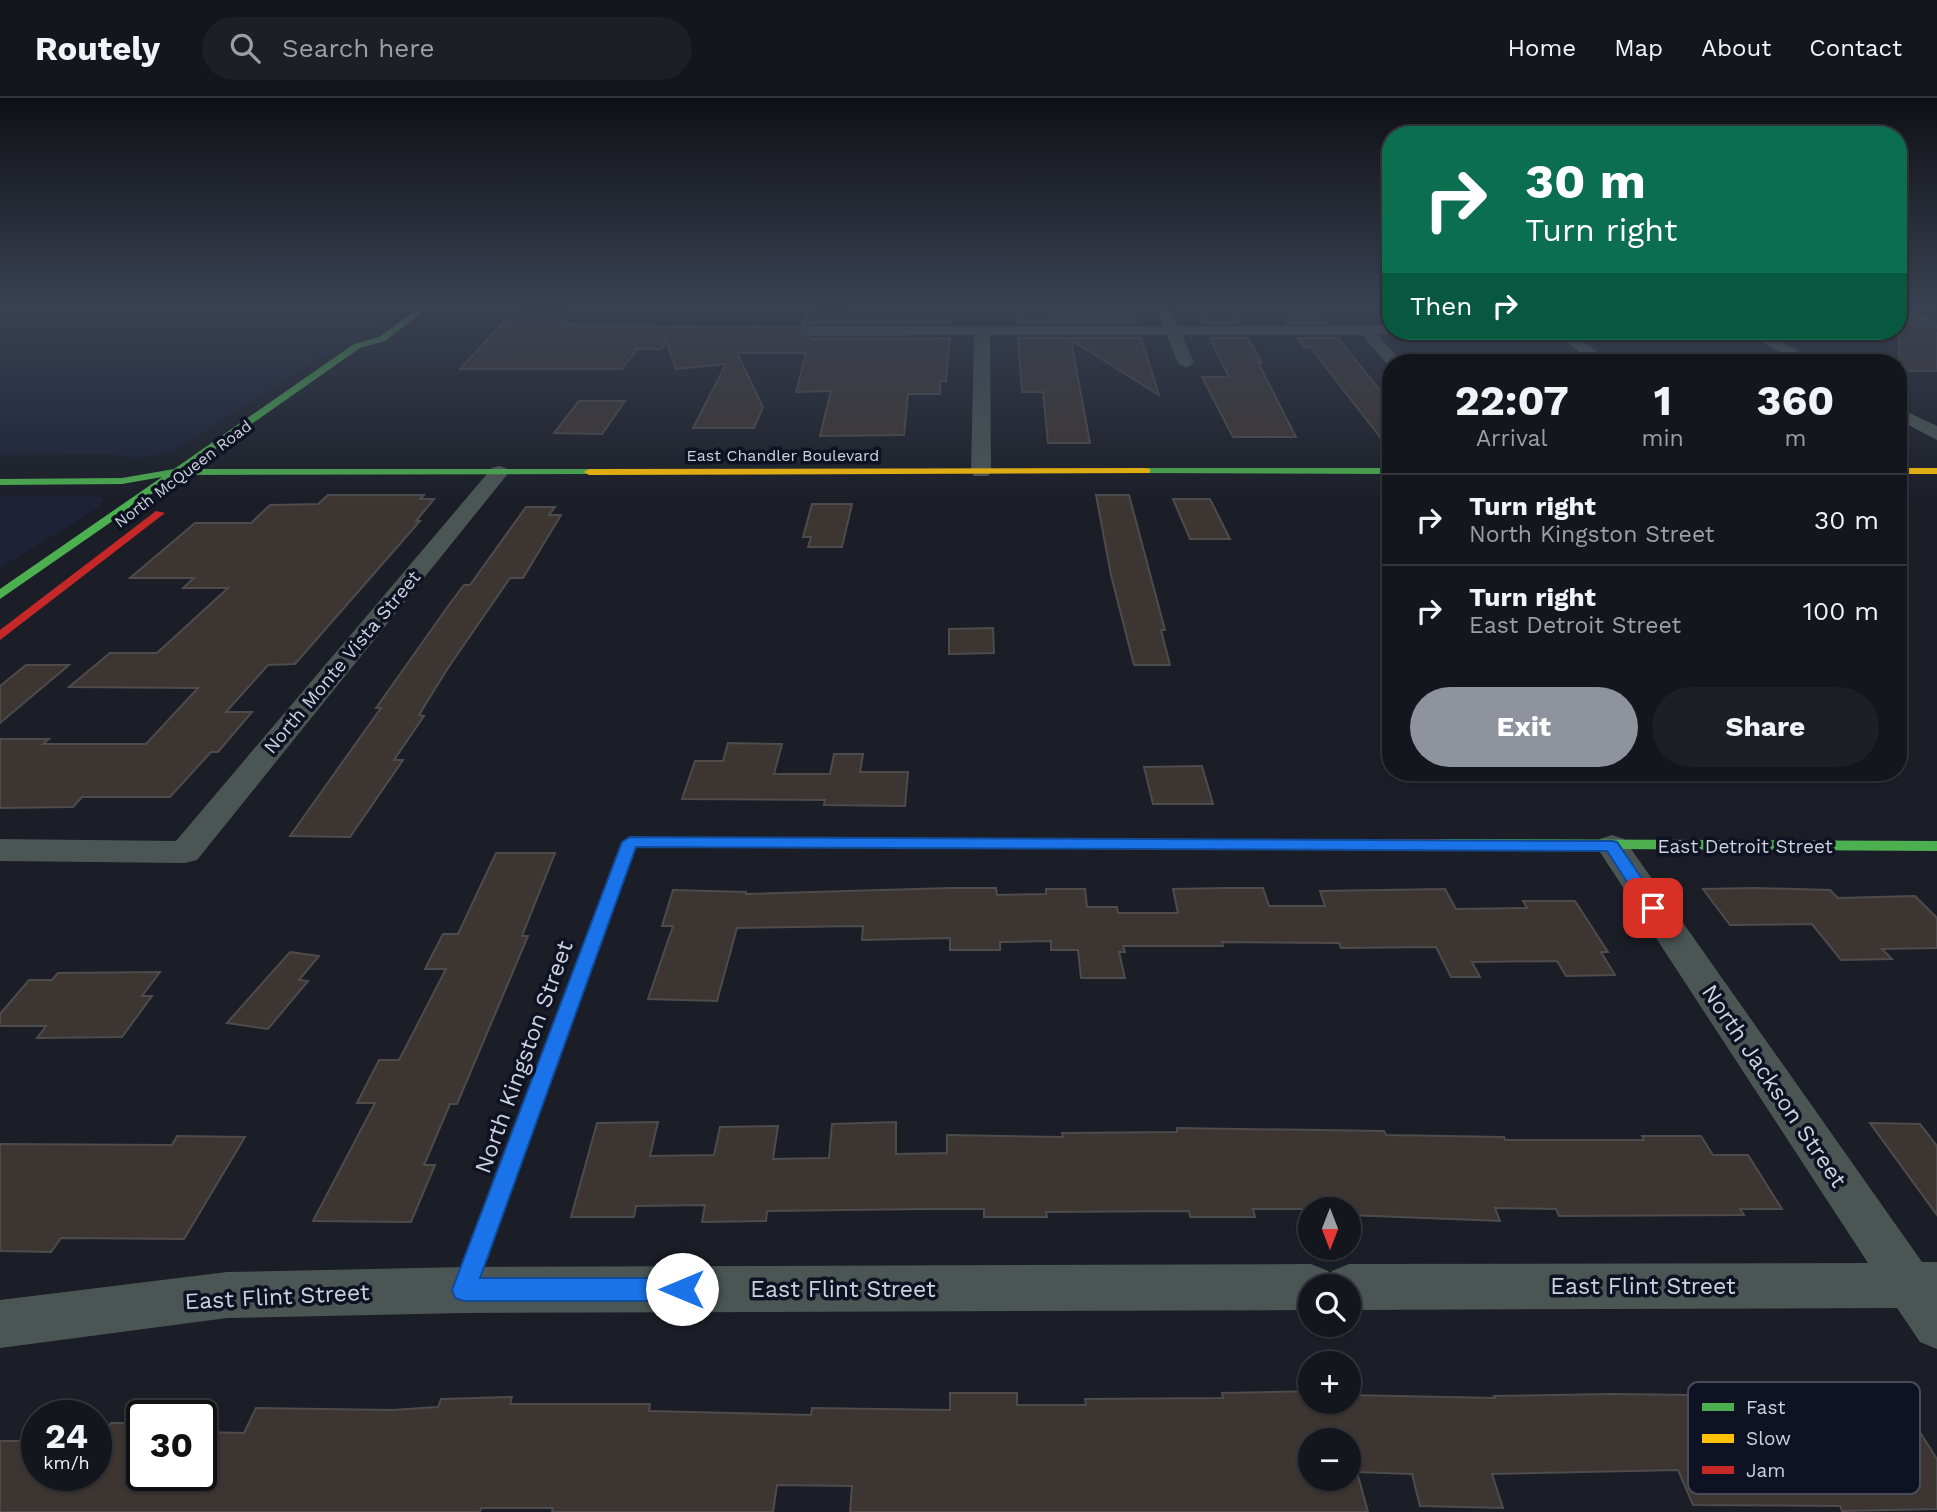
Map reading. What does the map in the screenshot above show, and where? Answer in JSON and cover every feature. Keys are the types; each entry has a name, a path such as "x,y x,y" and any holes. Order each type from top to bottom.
{"main road":[{"name":"North McQueen Road","path":"0,595 319,372"},
{"name":"North McQueen Road","path":"195,487 238,454"},
{"name":"East Chandler Boulevard","path":"0,466 144,465 175,472"},
{"name":"East Chandler Boulevard","path":"0,482 122,481 175,472 1382,471"},
{"path":"1907,471 1936,471"},
{"name":"North McQueen Road","path":"0,636 174,502"},
{"name":"East Detroit Street","path":"630,842 1937,846"},
{"name":"North Kingston Street","path":"464,1290 630,842"}],"street":[{"path":"981,472 982,372"},
{"path":"1907,417 1937,434"},
{"name":"North Monte Vista Street","path":"0,850 185,852 499,472"},
{"name":"North Jackson Street","path":"1612,846 1924,1285 1937,1325"},
{"name":"East Flint Street","path":"1361,1287 1924,1285"},
{"name":"East Flint Street","path":"0,1324 227,1295 464,1290 1298,1287"}],"shaded area":[{"path":"0,372 298,372 174,451 138,458 108,454 0,455"},
{"path":"0,495 86,495 104,498 101,506 0,568"}],"building":[{"path":"722,372 746,372 763,407 754,428 693,428"},
{"path":"801,372 947,372 946,381 940,381 940,394 908,394 904,435 820,436 831,391 796,392"},
{"path":"1021,372 1077,372 1090,443 1048,443 1043,392 1022,392"},
{"path":"1122,372 1152,372 1159,395"},
{"path":"1227,372 1263,372 1296,437 1233,437 1202,377 1229,377"},
{"path":"1329,372 1365,372 1382,393 1382,439"},
{"path":"579,401 625,401 602,434 554,433"},
{"path":"328,495 424,495 420,499 434,499 416,521 420,521 295,664 268,665 226,712 252,712 218,752 211,752 170,797 82,797 73,807 0,808 0,739 49,739 43,744 146,744 198,688 69,687 110,653 157,653 228,588 183,588 194,578 130,578 195,523 251,523 270,505 318,504"},
{"path":"1096,495 1129,495 1165,630 1161,630 1170,665 1134,665 1111,575"},
{"path":"1173,499 1210,499 1230,539 1190,539"},
{"path":"812,504 852,504 842,547 808,547 811,537 803,537"},
{"path":"526,507 555,507 549,515 561,515 523,578 510,578 448,668 419,715 424,716 394,760 403,760 350,837 290,836 381,708 376,708 451,602 464,585 470,585"},
{"path":"993,628 994,653 949,654 949,629"},
{"path":"26,665 69,665 0,723 0,686"},
{"path":"728,743 782,744 774,774 830,774 834,754 863,754 860,772 908,772 905,806 824,805 825,800 682,799 695,761 723,761"},
{"path":"1202,766 1213,804 1153,804 1144,767"},
{"path":"496,853 555,853 522,936 528,936 457,1104 450,1104 424,1165 435,1165 411,1222 313,1221 375,1103 357,1103 379,1060 399,1060 446,969 425,969 443,934 458,934"},
{"path":"996,888 997,895 1046,894 1046,889 1085,889 1087,907 1117,907 1118,913 1178,913 1173,889 1263,888 1269,906 1325,906 1320,891 1445,889 1456,909 1527,908 1523,901 1575,901 1608,952 1601,952 1615,975 1566,976 1557,961 1472,962 1480,977 1451,977 1436,947 1341,948 1339,943 1222,942 1223,946 1123,946 1125,952 1119,952 1125,978 1081,978 1078,950 1051,950 1051,941 1000,942 1000,950 950,950 950,938 862,940 863,926 737,928 717,1001 648,999 673,926 662,926 673,890 746,894"},
{"path":"1703,889 1830,890 1838,898 1915,896 1937,918 1937,948 1882,949 1892,959 1841,960 1812,924 1730,925"},
{"path":"290,952 319,956 299,980 308,981 268,1029 227,1023"},
{"path":"160,972 142,996 152,996 122,1037 37,1038 46,1026 0,1026 0,1014 29,980 52,980 58,973"},
{"path":"658,1122 650,1156 714,1155 720,1127 778,1126 773,1159 829,1158 832,1124 896,1122 896,1154 947,1153 947,1135 1063,1137 1062,1133 1177,1132 1177,1128 1384,1131 1386,1135 1504,1137 1505,1140 1644,1140 1642,1136 1701,1136 1713,1155 1748,1155 1782,1209 1740,1209 1744,1215 1559,1216 1556,1209 1495,1208 1500,1221 1362,1216 1362,1197 1298,1197 1298,1209 1253,1209 1255,1217 1190,1217 1189,1211 1046,1212 1047,1217 984,1217 984,1209 926,1209 767,1211 766,1221 702,1222 705,1205 636,1206 634,1217 571,1217 597,1123"},
{"path":"1870,1123 1920,1124 1937,1146 1937,1215"},
{"path":"177,1136 245,1137 184,1239 61,1238 51,1252 0,1251 0,1144 172,1145"},
{"path":"1298,1391 1298,1414 1361,1414 1361,1395 1495,1398 1494,1396 1688,1395 1688,1493 1678,1470 1492,1474 1503,1508 1420,1506 1412,1474 1361,1472 1361,1428 1298,1428 1298,1491 1361,1491 1361,1487 1368,1512 850,1512 852,1486 777,1485 773,1512 552,1512 553,1508 481,1508 480,1512 0,1512 0,1441 21,1441 21,1491 112,1491 112,1423 126,1423 126,1491 217,1491 217,1432 244,1433 256,1408 392,1410 438,1407 441,1399 512,1397 510,1404 650,1404 649,1411 811,1415 812,1408 950,1410 950,1393 1017,1393 1017,1405 1086,1405 1085,1399 1223,1398 1222,1393"},
{"path":"1920,1432 1937,1459 1937,1509 1842,1511 1840,1506 1693,1505 1688,1494 1920,1494"}],"traffic: fast":[{"path":"0,595 320,372"},
{"path":"1146,471 1382,471"},
{"path":"0,482 122,481 175,472 589,472"},
{"path":"464,1290 630,842 831,843"},
{"path":"1440,844 1937,846"}],"traffic: slow":[{"path":"589,472 1146,471"},
{"path":"1907,471 1937,471"},
{"path":"831,843 1127,844"}],"traffic: jam":[{"path":"0,636 160,513"},
{"path":"1127,844 1440,844"}],"route":[{"path":"682,1289 464,1290 630,842 1612,846 1653,908"}]}
